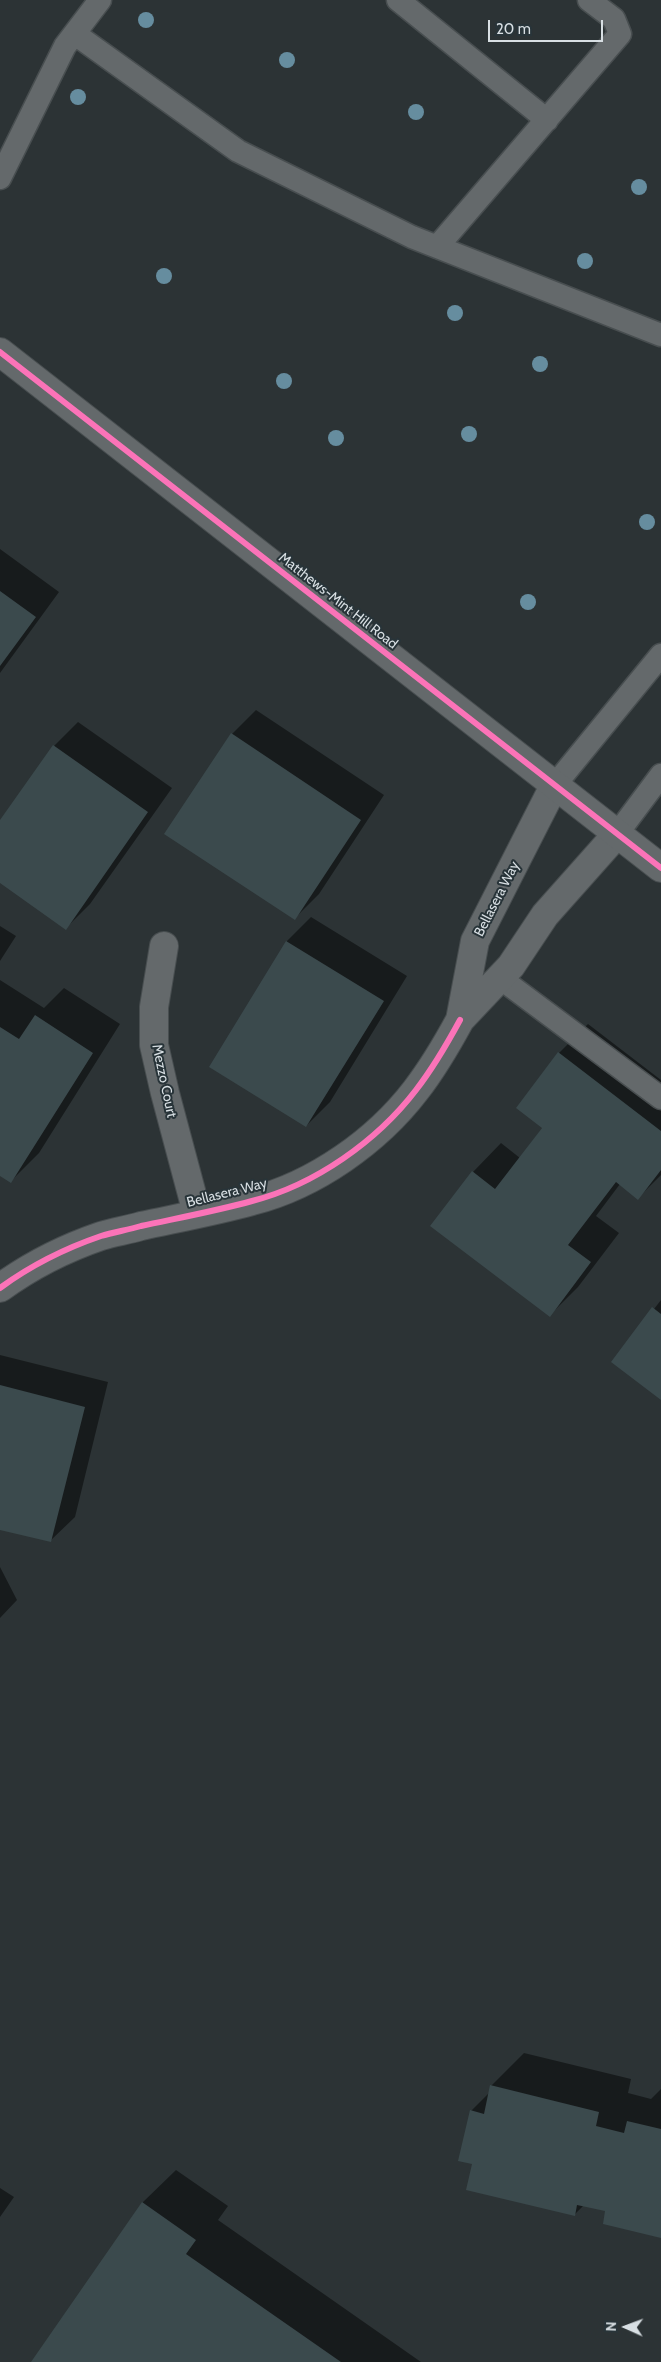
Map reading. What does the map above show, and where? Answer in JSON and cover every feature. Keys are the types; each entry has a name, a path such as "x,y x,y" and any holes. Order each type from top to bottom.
{"street":[{"name":"Matthews-Mint Hill Road","path":"0,352 661,868"},
{"name":"Bellasera Way","path":"460,1020 475,941 554,786"},
{"name":"Bellasera Way","path":"0,1288 54,1256 102,1236 254,1201 288,1188 327,1168 362,1144 391,1119 416,1091 436,1062 460,1020 511,966 545,915 616,834"},
{"name":"Mezzo Court","path":"164,946 154,1007 154,1045 197,1213"}],"lane":[{"path":"0,178 65,46 100,0"},
{"path":"398,0 547,120"},
{"path":"438,247 620,34 614,19 589,0"},
{"path":"75,34 238,151 412,237 661,334"},
{"path":"554,786 661,655"},
{"path":"616,834 661,775"},
{"path":"500,978 661,1098"}],"building":[{"path":"0,591 36,617 0,666"},
{"path":"231,733 361,820 295,920 164,834"},
{"path":"53,745 148,812 66,930 0,883 0,820"},
{"path":"286,941 384,1001 306,1127 209,1067"},
{"path":"35,1015 93,1053 11,1183 0,1176 0,1027 19,1039"},
{"path":"558,1052 661,1131 661,1170 638,1200 616,1182 568,1245 591,1262 550,1317 430,1226 472,1171 495,1189 542,1128 516,1108"},
{"path":"652,1307 661,1314 661,1400 611,1362"},
{"path":"0,1385 85,1407 51,1542 0,1530"},
{"path":"490,2085 599,2112 596,2126 624,2133 627,2121 661,2129 661,2238 603,2224 605,2211 577,2205 575,2216 466,2190 472,2164 458,2161 470,2110 484,2114"},
{"path":"142,2202 196,2240 186,2254 341,2362 31,2362"}],"cycle path":[{"path":"0,352 661,868"},
{"path":"0,1288 49,1258 101,1236 252,1201 276,1194 321,1172 343,1159 364,1143 400,1109 428,1073 460,1020"}]}
